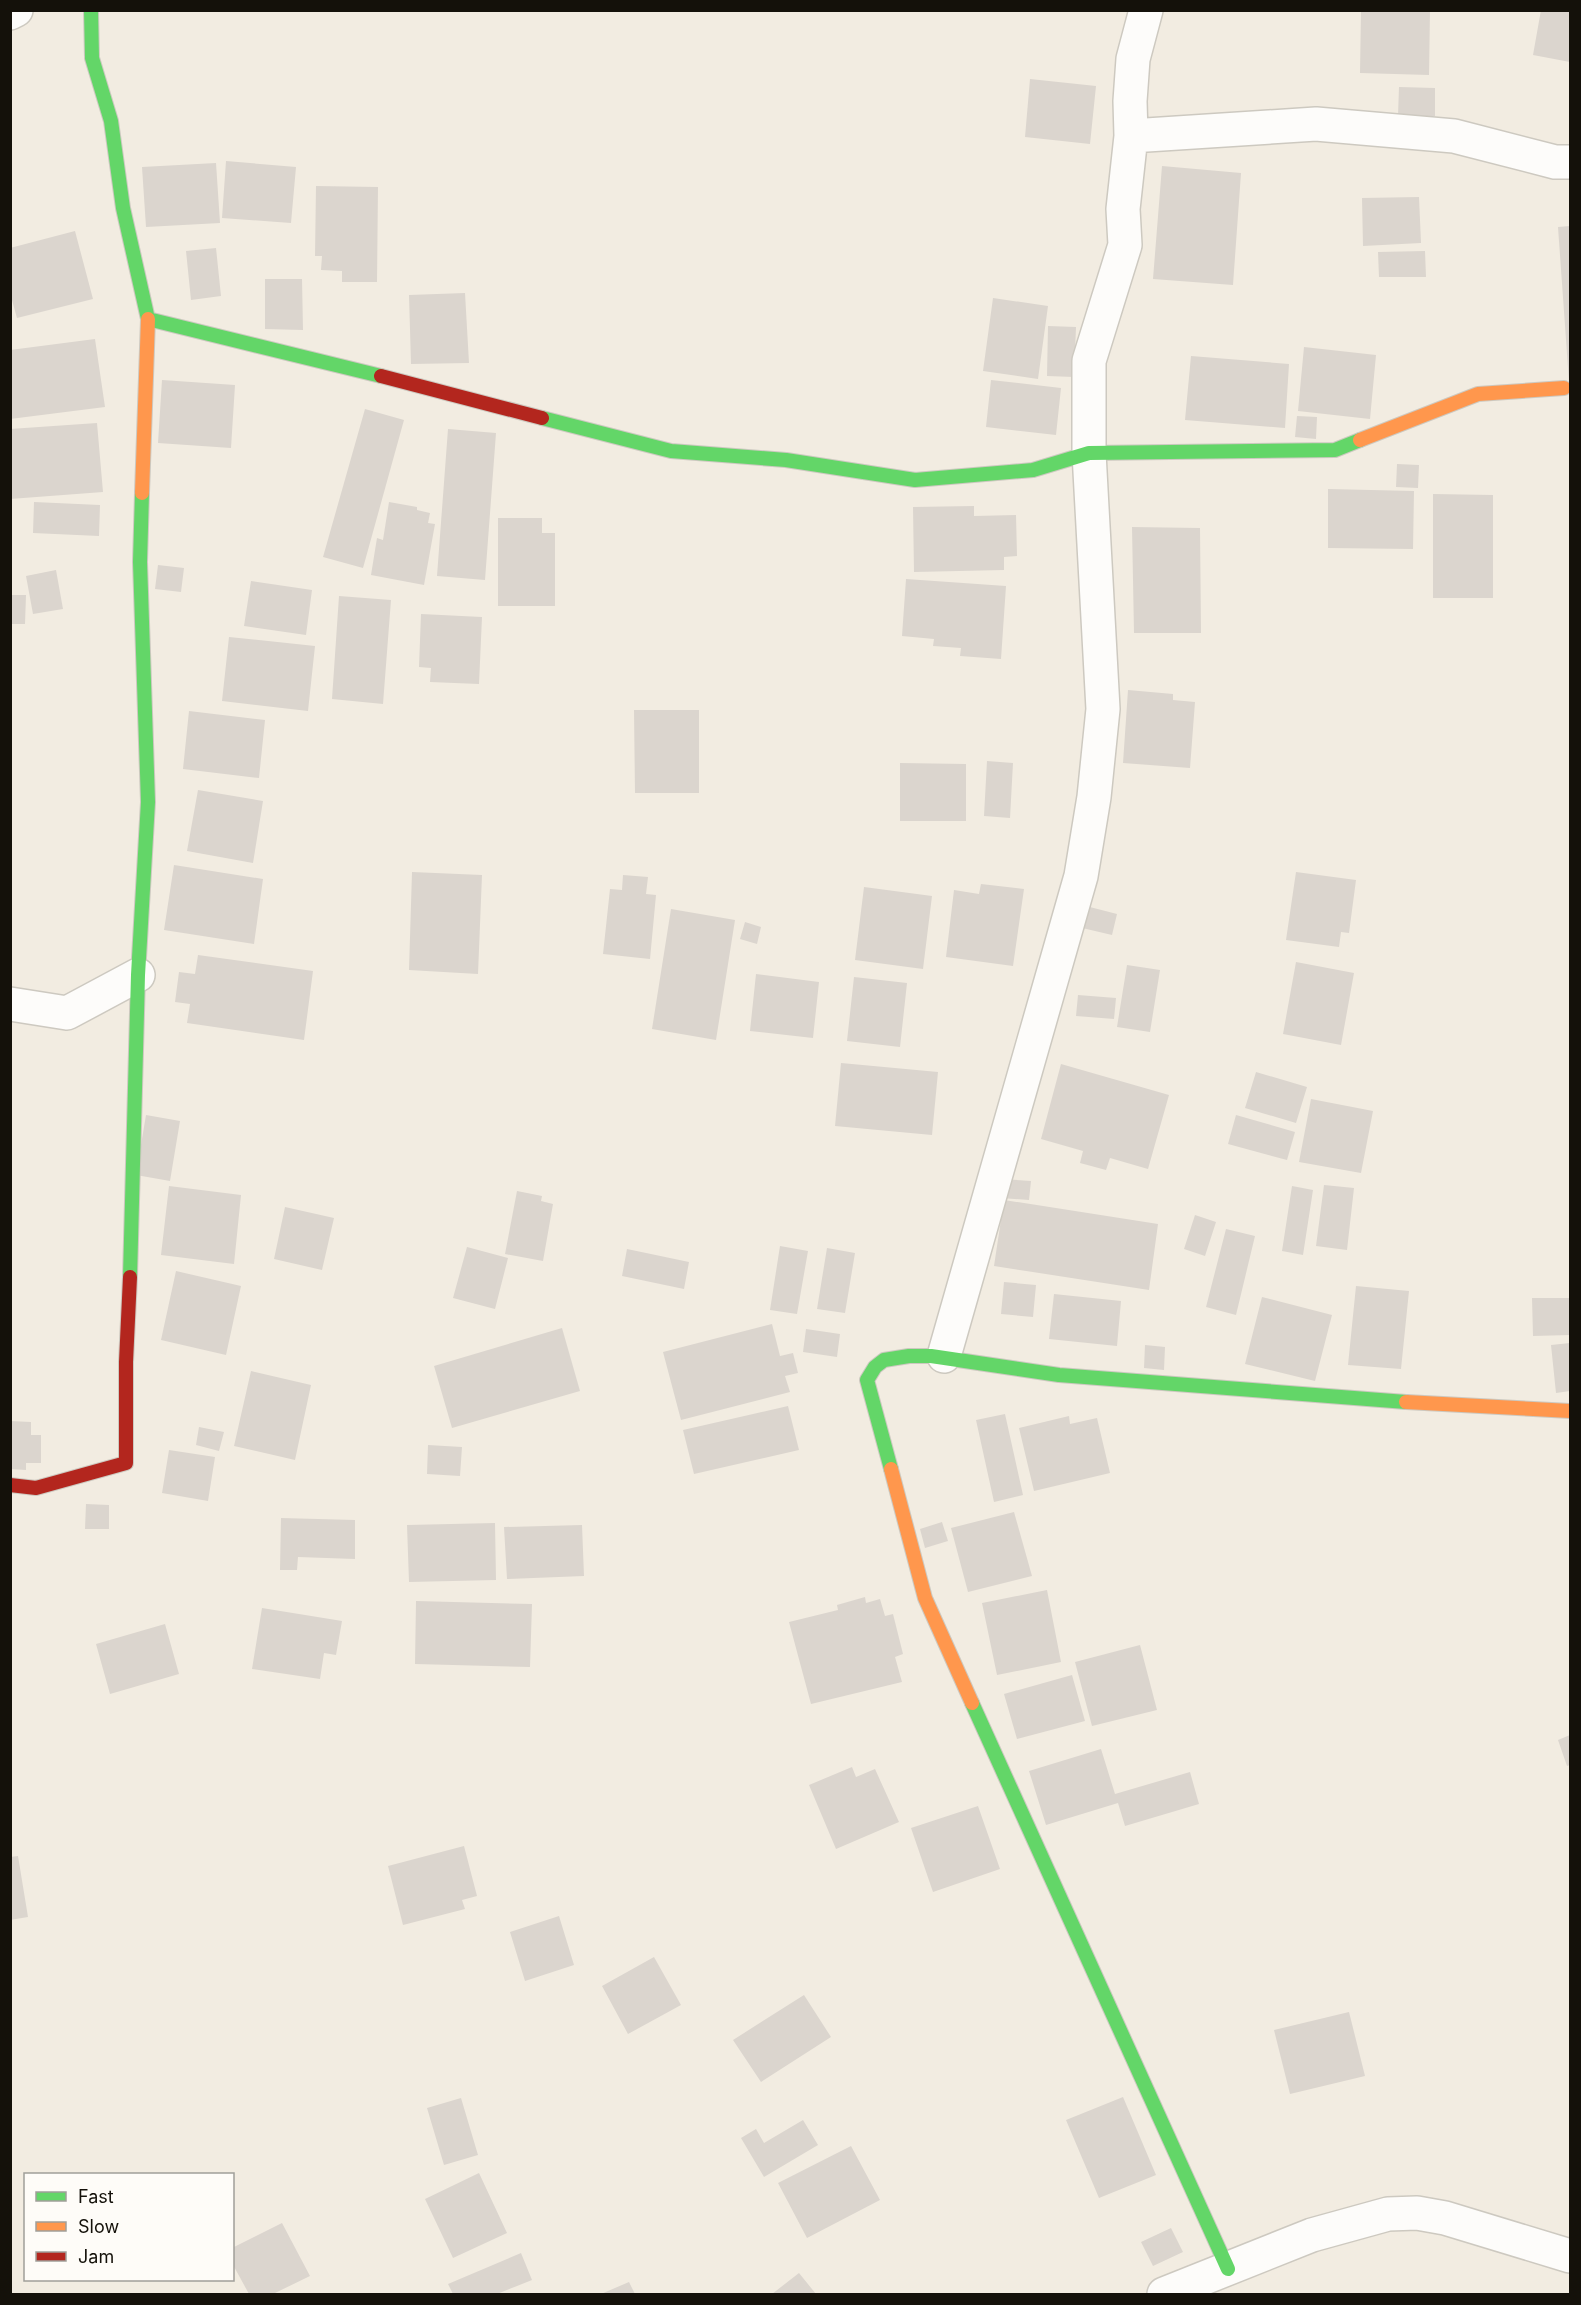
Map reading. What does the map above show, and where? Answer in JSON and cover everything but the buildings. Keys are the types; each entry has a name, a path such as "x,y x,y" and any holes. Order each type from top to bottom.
{"street":[{"path":"10,13 16,10"},
{"path":"10,1485 36,1488 126,1463 126,1362 133,1213 132,1149 138,975 148,802 140,562 148,319 123,208 111,121 92,58 91,10"},
{"path":"944,1356 1083,865 1094,797 1103,708 1089,453 1089,361 1125,245 1123,209 1131,136 1133,59 1146,10"},
{"path":"1131,136 1316,124 1454,136 1555,162 1570,162"},
{"path":"148,319 334,363 671,451 786,460 915,480 1033,470 1089,453 1335,450 1478,394 1564,388"},
{"path":"10,1004 68,1013 138,975"},
{"path":"1228,2269 925,1599 867,1380 874,1366 887,1359 944,1356 1030,1373 1436,1405 1570,1411"},
{"path":"1164,2295 1312,2235 1388,2214 1417,2212 1445,2218 1570,2256"}],"traffic: fast":[{"path":"91,10 92,58 111,121 123,208 148,319 381,376"},
{"path":"542,418 671,451 786,460 915,480 1033,470 1089,453 1335,450 1360,440"},
{"path":"130,1277 138,975 148,802 140,562 142,493"},
{"path":"891,1469 867,1380 875,1367 884,1360 909,1356 931,1356 1059,1375 1406,1402"},
{"path":"972,1703 1228,2269"}],"traffic: slow":[{"path":"142,493 148,319"},
{"path":"1360,440 1478,394 1564,388"},
{"path":"1406,1402 1570,1411"},
{"path":"891,1469 925,1598 972,1703"}],"traffic: jam":[{"path":"381,376 542,418"},
{"path":"10,1485 36,1488 126,1463 126,1362 130,1277"}]}
